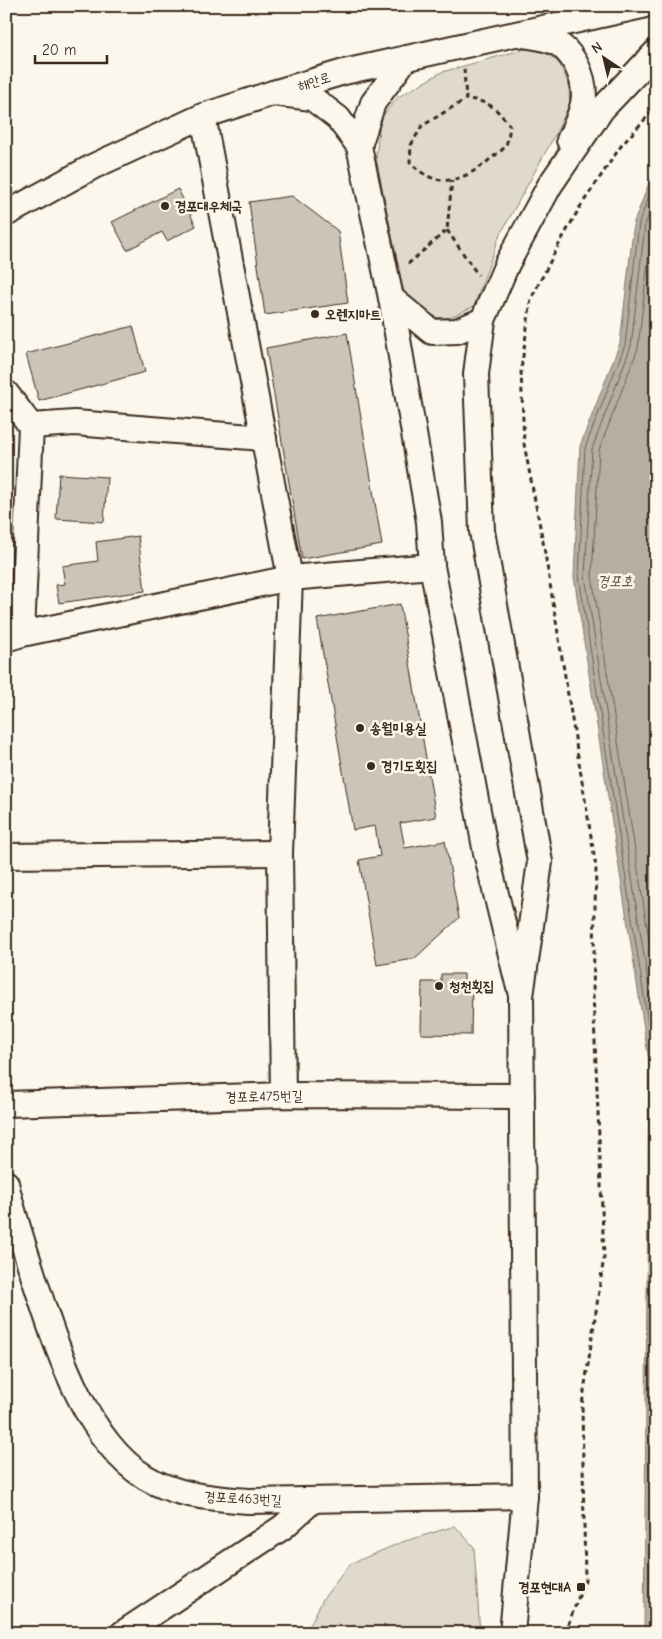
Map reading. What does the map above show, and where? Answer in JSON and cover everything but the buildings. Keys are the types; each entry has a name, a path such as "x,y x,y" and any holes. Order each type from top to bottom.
{"street":[{"name":"해안로","path":"6,214 94,166 203,116 273,93 344,72 642,6"},
{"path":"512,1633 525,1496 521,996 540,862 482,531 476,374 483,320 507,264 550,185 579,118 584,89 580,73 572,59 560,46 543,38 517,34"},
{"path":"550,185 602,109 656,52"},
{"path":"359,146 373,103 406,58"},
{"path":"273,93 312,98 338,118 359,146 391,298 429,522 432,566 486,853 521,996"},
{"path":"203,116 290,578 280,853 283,1095"},
{"path":"391,298 432,332 457,331 483,320"},
{"path":"6,393 31,426 14,636 290,578 432,566"},
{"path":"31,426 75,424 264,438"},
{"path":"6,856 280,853"},
{"name":"경포로475번길","path":"6,1104 283,1095 522,1096"},
{"name":"경포로463번길","path":"6,1183 12,1208 58,1348 81,1402 107,1441 123,1459 145,1477 173,1490 203,1498 248,1501 525,1496"},
{"path":"123,1633 282,1528 313,1500"}],"path":[{"path":"464,65 466,99"},
{"path":"466,99 477,100 497,109 510,126 505,147 479,168 452,180 433,180 419,172 410,162 411,145 422,126 466,99"},
{"path":"565,1633 584,1580 582,1405 604,1257 593,993 596,867 544,547 524,444 521,370 532,299 557,248 580,207 621,146 656,107"},
{"path":"452,180 447,230 479,277"},
{"path":"404,268 447,230"}],"shaded area":[{"path":"525,49 544,51 559,63 568,82 570,103 556,133 499,237 474,306 449,318 429,317 405,298 376,158 380,119 398,97 442,72"},
{"path":"455,1526 474,1547 480,1633 306,1633 323,1599 350,1564 402,1542"}],"water":[{"name":"경포호","path":"656,165 656,1633 644,1633 649,1061 574,577 580,446 620,343 634,222"}],"place":[{"name":"경포대우체국","path":"165,206"},
{"name":"오렌지마트","path":"315,314"},
{"name":"송월미용실","path":"360,728"},
{"name":"경기도횟집","path":"371,766"},
{"name":"청천횟집","path":"439,986"},
{"name":"경포현대A","path":"581,1587"}]}
